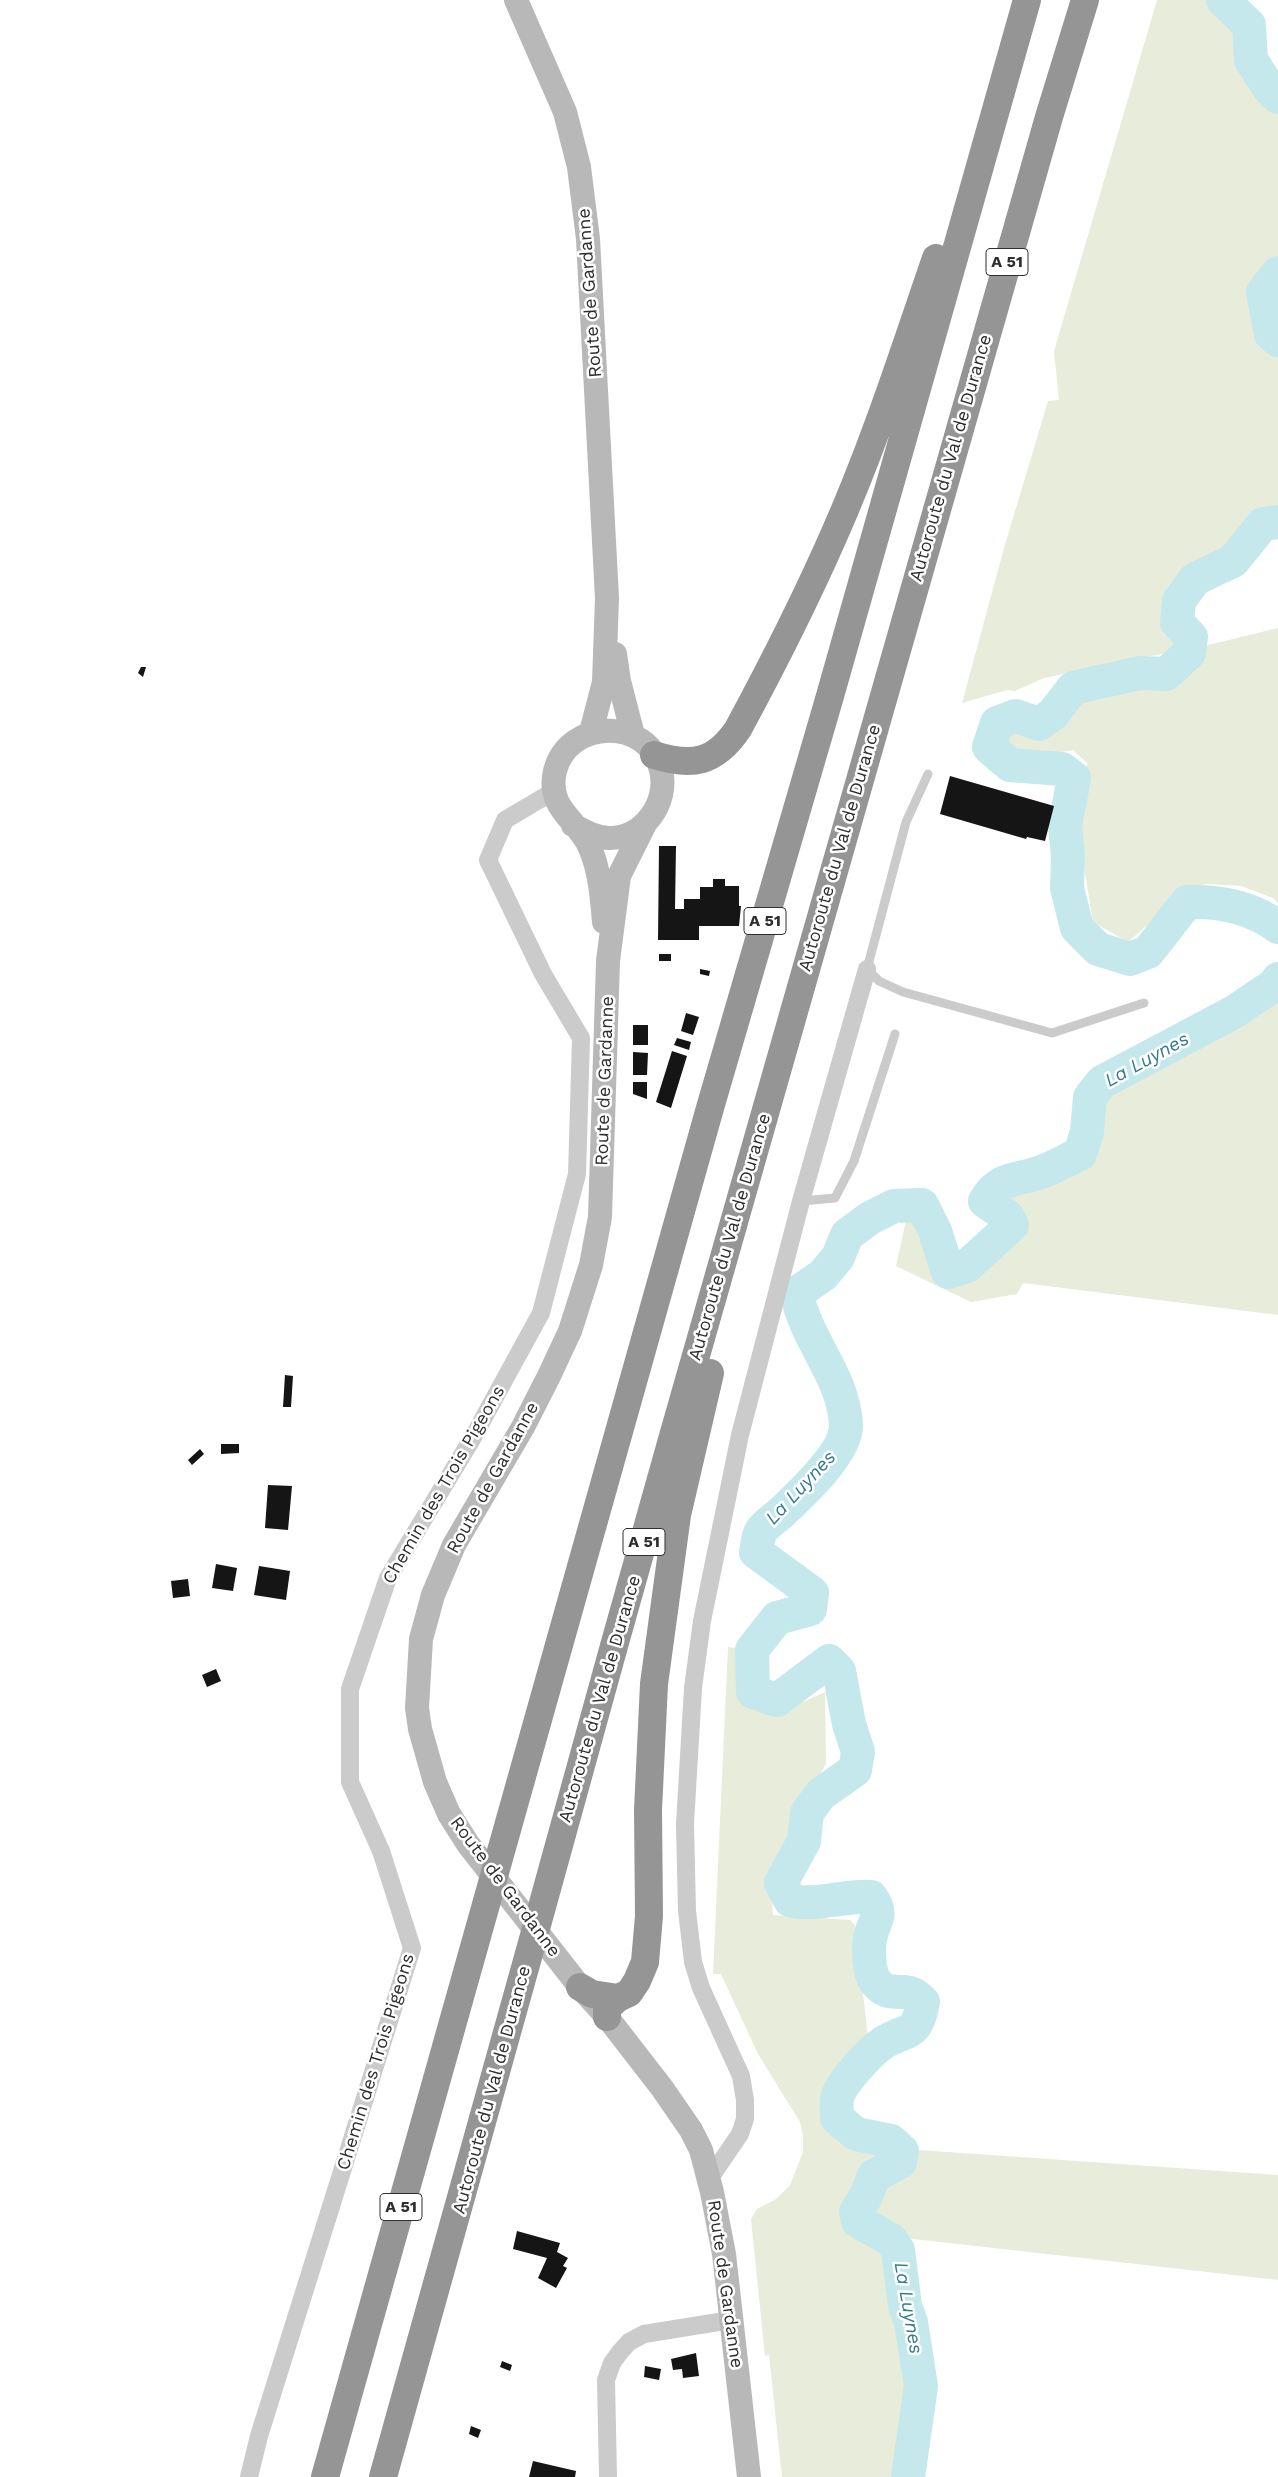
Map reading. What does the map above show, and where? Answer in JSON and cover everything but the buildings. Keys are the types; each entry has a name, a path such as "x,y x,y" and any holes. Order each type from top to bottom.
{"highway":[{"name":"Autoroute du Val de Durance","path":"383,2477 453,2235 546,1893 821,915 1048,117 1086,0"},
{"path":"654,755 683,762 697,761 718,752 730,741 738,729 783,642 834,534 871,444 1025,6"},
{"name":"A 51","path":"325,2477 707,1118 833,687 1025,6"},
{"path":"580,1987 613,2008 629,1993 638,1981 645,1962 649,1916 648,1810 654,1684 677,1515 821,915"}],"main road":[{"name":"Route de Gardanne","path":"516,0 565,112 579,167 588,239 607,598"},
{"path":"592,732 604,682 607,598"},
{"path":"607,598 619,682 633,735"},
{"path":"612,729 633,735 645,744 654,755 660,769 663,784 660,799 654,812 645,824 619,876 608,961 600,887 590,846 560,810 554,791 555,772 562,754 575,740 592,732 612,729"},
{"path":"573,825 590,835 609,838 628,834 645,824"},
{"name":"Route de Gardanne","path":"580,1987 468,1844 450,1814 435,1782 420,1729 417,1682 421,1639 433,1595 454,1545 509,1452 549,1376 570,1331 591,1265 597,1236 601,1200 608,961"},
{"name":"Route de Gardanne","path":"613,2008 687,2123 701,2150 724,2254 749,2477"}],"street":[{"name":"Chemin des Trois Pigeons","path":"249,2477 262,2426 412,1948 381,1851 350,1782 350,1688 388,1578 472,1439 541,1313 577,1174 581,1038 544,974 488,860 505,820 554,791"},
{"path":"708,2181 740,2134 744,2119 745,2100 741,2076 701,1988 693,1962 685,1871 685,1824 693,1688 702,1621 740,1435 867,969"},
{"path":"608,2477 606,2380 612,2363 620,2352 629,2342 644,2334 731,2320"}],"lane":[{"path":"928,774 906,822 867,969 879,981 903,992 1052,1033 1144,1003"},
{"path":"802,1202 835,1198 854,1161 895,1034"}],"green space":[{"path":"1157,0 1218,0 1245,32 1249,66 1265,91 1278,105 1278,265 1261,282 1257,289 1256,303 1261,319 1278,346 1278,517 1261,520 1225,560 1196,571 1185,580 1171,615 1172,621 1188,641 1185,649 1044,678 1015,691 1007,690 962,703 1004,548 1048,401 1059,400 1054,351"},
{"path":"1278,280 1278,331 1269,305 1271,293"},
{"path":"1278,628 1278,903 1273,898 1241,886 1205,884 1178,898 1128,942 1093,922 1080,842 1087,763 1073,750 1051,754 1019,755 999,744 999,731 1011,723 1044,729 1051,727 1060,720 1068,703 1076,694 1107,684 1125,681 1164,680 1176,674 1186,665 1196,648"},
{"path":"1278,1000 1278,1315 1023,1283 1017,1294 971,1302 896,1266 908,1211 920,1211 931,1233 944,1271 954,1278 964,1276 1020,1222 1016,1214 993,1201 993,1193 1011,1185 1057,1173 1084,1153 1090,1138 1092,1104 1100,1090 1198,1041 1218,1028"},
{"path":"728,1647 746,1649 744,1666 754,1702 774,1715 825,1692 826,1764 799,1812 770,1873 773,1915 850,1920 855,1925 868,2037 850,2051 826,2089 825,2114 832,2117 843,2132 859,2139 894,2148 898,2156 871,2175 855,2204 852,2216 853,2223 883,2241 892,2251 899,2306 908,2323 916,2388 905,2477 782,2477 769,2355 765,2356 751,2219 757,2209 776,2199 790,2185 803,2152 803,2136 800,2122 758,2054 721,1974 713,1974"},
{"path":"905,2149 1278,2175 1278,2280 896,2237 867,2223 860,2215 861,2210 871,2198 873,2183 905,2162"}],"waterway":[{"name":"La Luynes","path":"1223,0 1249,25 1251,60 1269,88 1278,97"},
{"name":"La Luynes","path":"1278,273 1263,292 1271,334 1278,340"},
{"name":"La Luynes","path":"1278,522 1263,524 1233,561 1195,579 1179,601 1177,622 1191,637 1189,653 1166,674 1140,673 1073,688 1053,714 1039,724 1016,716 997,723 989,747 1010,765 1062,769 1074,778 1065,826 1068,856 1067,888 1077,928 1098,949 1130,959 1148,952 1187,902 1223,904 1246,910 1278,927"},
{"name":"La Luynes","path":"908,2477 921,2386 911,2322 905,2306 898,2250 891,2240 858,2221 856,2212 865,2198 874,2176 900,2162 902,2151 891,2141 856,2134 837,2118 837,2099 843,2085 871,2053 883,2043 914,2027 923,2002 915,1995 906,1992 888,1991 879,1986 873,1977 869,1944 878,1914 871,1897 799,1902 790,1900 781,1883 804,1841 807,1813 821,1794 855,1770 858,1752 849,1724 839,1671 829,1661 777,1700 753,1692 752,1650 777,1618 810,1609 812,1593 756,1552 759,1535 764,1527 782,1512 822,1472 839,1447 846,1425 844,1407 839,1390 808,1327 797,1293 823,1275 838,1257 847,1235 870,1218 894,1206 922,1205 935,1231 948,1272 967,1266 1012,1225 1008,1217 985,1201 990,1193 1008,1181 1030,1176 1080,1154 1087,1132 1090,1097 1102,1082 1234,1012 1277,983 1278,979"}]}
